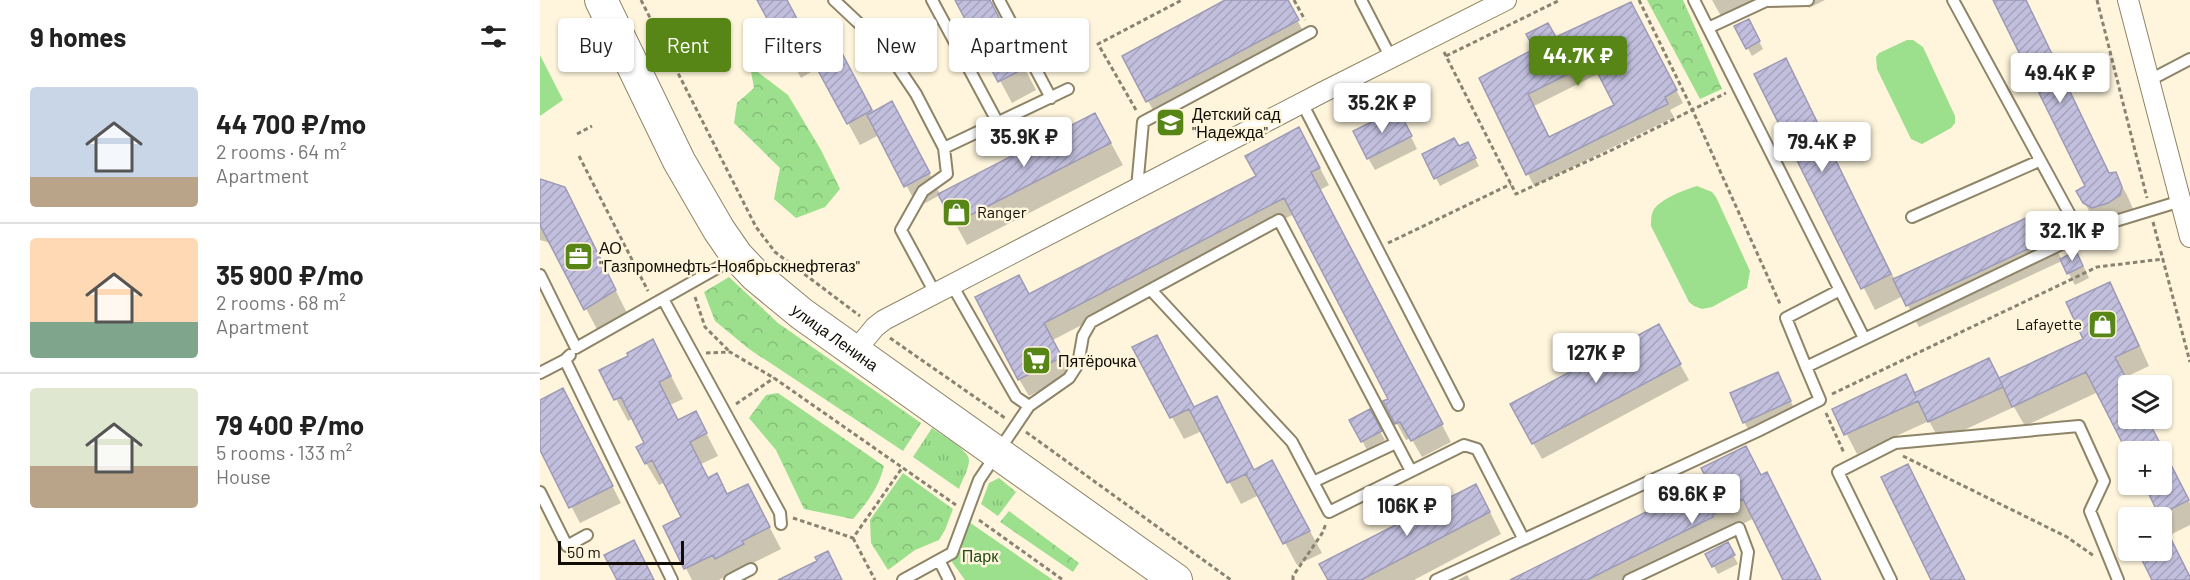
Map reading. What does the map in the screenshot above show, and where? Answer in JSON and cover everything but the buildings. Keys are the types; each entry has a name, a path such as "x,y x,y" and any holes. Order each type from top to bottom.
{"main road":[{"name":"улица Ленина","path":"601,0 679,161 719,230 737,256 756,276 855,351 1176,580"}],"street":[{"path":"855,351 884,320 1302,102 1506,0"},
{"path":"2128,0 2190,237"}],"lane":[{"path":"834,0 885,48 916,93 944,148 947,174 923,191 901,231 1016,397 1029,406"},
{"path":"932,0 998,123"},
{"path":"999,0 1051,98"},
{"path":"1361,0 1391,58"},
{"path":"1694,0 1864,338"},
{"path":"1708,28 1766,2 1808,0"},
{"path":"1953,0 2081,235"},
{"path":"1137,188 1143,122 1311,32"},
{"path":"2150,80 2190,59"},
{"path":"944,148 1068,89"},
{"path":"1302,102 1458,405"},
{"path":"1912,217 2039,160"},
{"path":"1806,368 2099,226 2181,201"},
{"path":"903,580 952,553 979,480 1029,406 1069,378 1077,364 1083,336 1091,322 1280,220 1411,471"},
{"path":"540,373 565,360 576,348 737,256"},
{"path":"540,275 576,348"},
{"path":"1151,290 1292,442 1329,512 1464,445 1477,449 1523,538"},
{"path":"1436,580 1820,400 1786,318 1840,290"},
{"path":"659,301 693,354 781,519"},
{"path":"565,360 672,580"},
{"path":"1892,580 1838,472 1895,443 2079,426 2104,481 2090,511 2118,580"},
{"path":"1313,482 1396,443"},
{"path":"540,492 567,546 587,535"},
{"path":"1629,580 1739,528 1748,552 1744,580"},
{"path":"939,560 949,580"},
{"path":"730,580 751,569"}],"path":[{"path":"1143,122 1098,44 1182,0"},
{"path":"1294,0 1311,32"},
{"path":"1446,56 1560,0"},
{"path":"1639,0 1692,109 1786,318"},
{"path":"2097,0 2190,362"},
{"path":"1435,35 1516,194 1612,150 1738,87"},
{"path":"577,134 592,126"},
{"path":"579,156 659,301"},
{"path":"1377,249 1511,184"},
{"path":"1850,466 1820,400 2097,267 2163,259"},
{"path":"691,283 705,327 730,352 774,378 1063,580"},
{"path":"693,354 730,352"},
{"path":"725,412 774,378"},
{"path":"1884,448 2067,537 2113,569"},
{"path":"853,538 902,468"},
{"path":"1293,580 1293,576 1323,532 1329,512"},
{"path":"781,519 853,538 875,580"}],"green space":[{"path":"1647,0 1683,0 1722,89 1700,99"},
{"path":"1907,40 1913,40 1923,47 1955,116 1955,123 1951,128 1922,144 1911,139 1877,69 1876,57 1879,53"},
{"path":"540,55 563,100 540,116"},
{"path":"751,72 758,72 788,95 821,150 840,189 825,207 796,218 774,199 780,168 734,123 737,103 754,88"},
{"path":"1697,186 1712,192 1716,197 1750,271 1747,288 1712,307 1702,309 1689,302 1651,226 1652,213 1660,203"},
{"path":"729,277 778,323 921,423 903,451 749,349 715,321 704,292"},
{"path":"778,393 884,466 872,494 853,519 804,509 776,450 749,418 766,395"},
{"path":"932,428 968,456 968,467 959,489 913,457"},
{"path":"903,473 953,509 939,540 915,550 888,570 871,543 870,520"},
{"path":"999,478 1016,492 998,516 981,504 989,483"},
{"path":"1009,511 1079,563 1073,572 1000,522"},
{"name":"Парк","path":"969,522 1053,580 965,580 952,562"}],"place":[{"name":"Детский сад \"Надежда\"","path":"1171,123"},
{"name":"Ranger","path":"956,212"},
{"name":"АО \"Газпромнефть-Ноябрьскнефтегаз\"","path":"578,257"},
{"name":"Lafayette","path":"2103,324"},
{"name":"Пятёрочка","path":"1037,361"}]}
